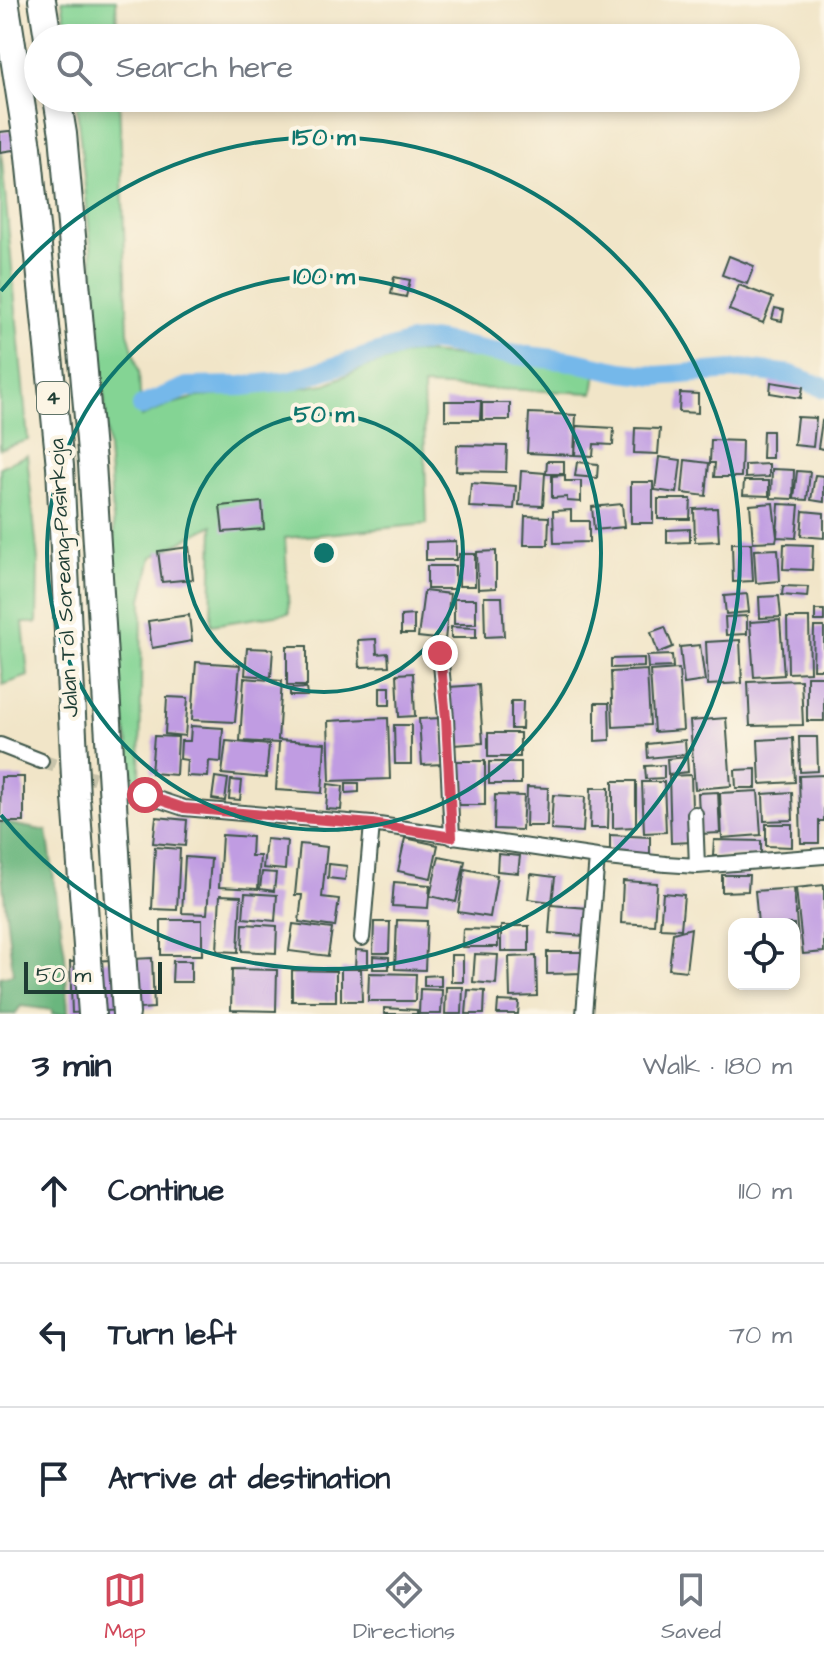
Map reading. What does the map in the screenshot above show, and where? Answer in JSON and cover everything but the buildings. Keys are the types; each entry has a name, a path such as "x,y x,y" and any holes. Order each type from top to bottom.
{"highway":[{"name":"Jalan Tol Soreang–Pasirkoja","path":"5,0 28,147 60,466 76,798 92,1014"},
{"path":"42,0 46,24"},
{"name":"Jalan Tol Soreang–Pasirkoja","path":"59,112 92,463 126,1014"}],"street":[{"path":"440,653 452,837"},
{"path":"0,745 41,761"},
{"path":"145,795 184,808 372,824 597,857 697,866 824,856"},
{"path":"695,814 697,866"},
{"path":"362,938 372,824"},
{"path":"584,1014 597,857"}],"green space":[{"path":"62,0 116,0 117,24 66,24"},
{"path":"77,112 120,112 128,332 139,372 141,417 198,397 326,384 365,367 414,352 496,359 596,373 593,393 423,386 427,524 285,538 289,613 211,625 213,525 152,557 142,599 140,780 133,778 116,655 112,593 114,531 99,327"},
{"path":"0,139 28,440 0,449"},
{"path":"27,455 38,561 37,623 23,623 28,676 3,685 0,657 0,467"},
{"path":"0,822 47,831 65,955 68,1014 52,1014 52,1010 21,1006 15,1014 0,1014 0,977 13,974 0,860"}],"waterway":[{"path":"142,406 187,387 290,381 410,343 437,341 656,376 746,369 791,375 824,388"}],"tunnel":[{"path":"41,761 145,795"}],"route":[{"path":"145,795 184,808 372,824 452,837 440,653"}]}
